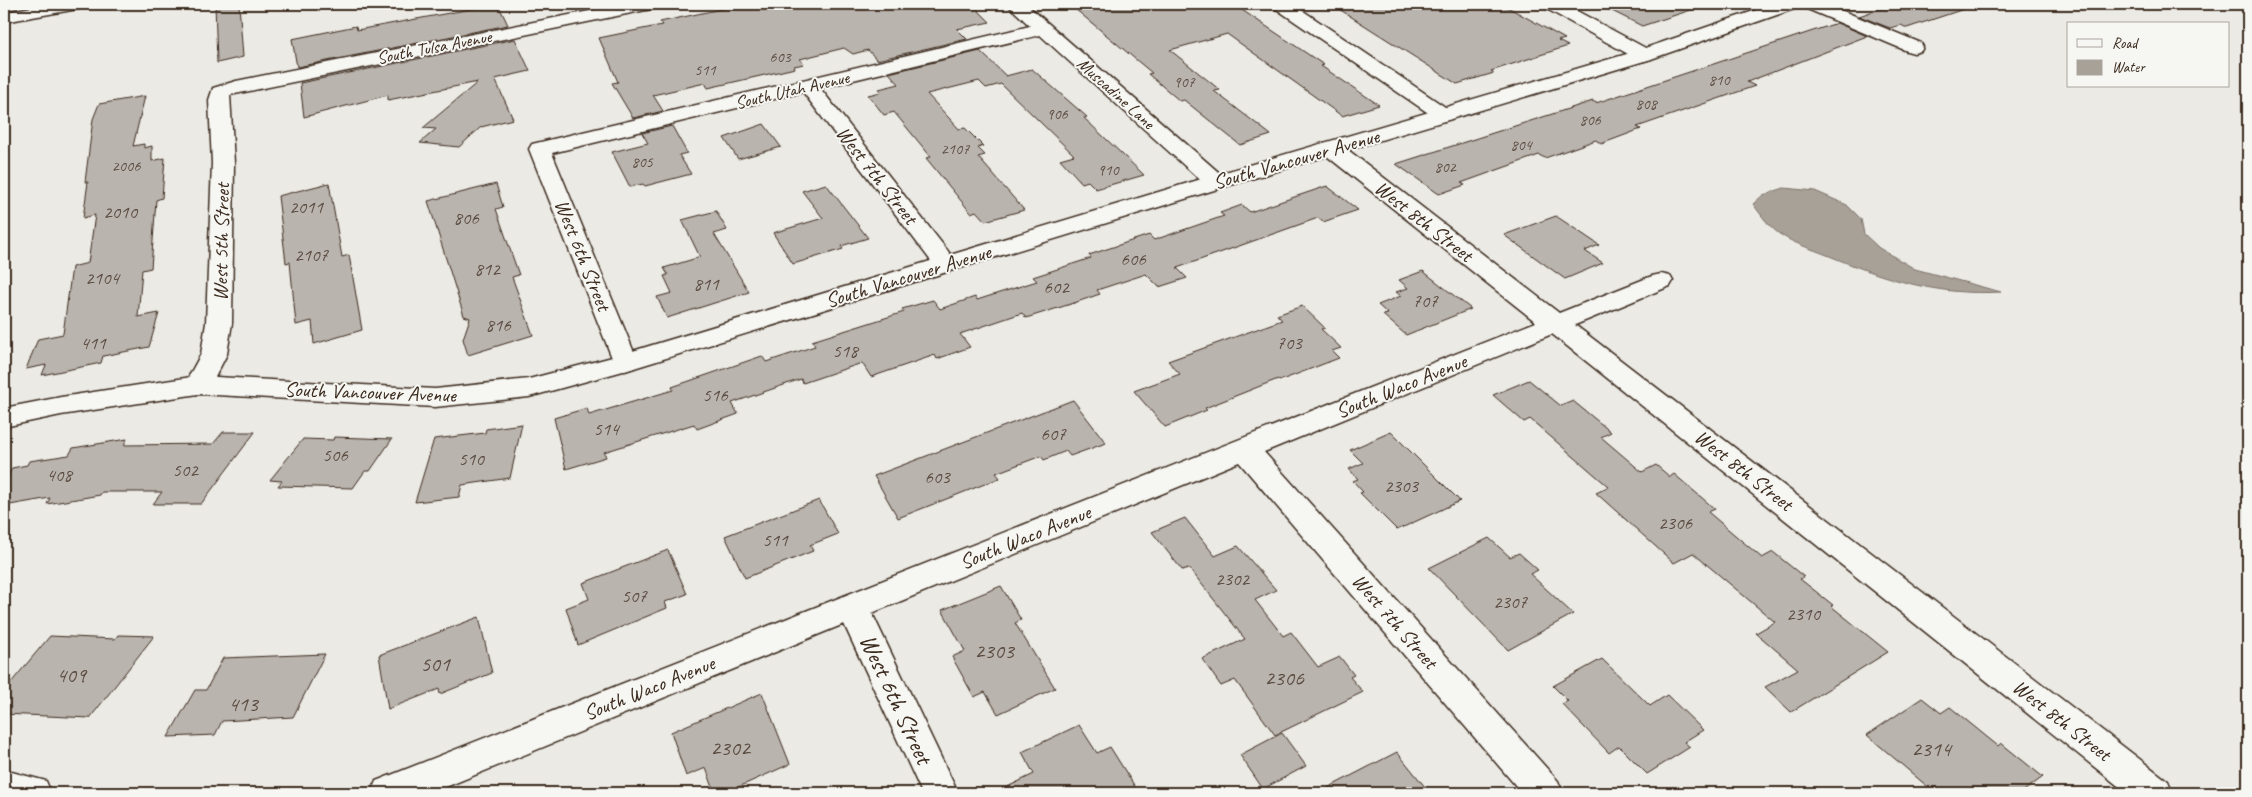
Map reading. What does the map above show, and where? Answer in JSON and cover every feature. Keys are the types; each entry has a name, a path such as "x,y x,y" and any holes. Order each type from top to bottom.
{"street":[{"path":"4,17 78,4"},
{"name":"South Tulsa Avenue","path":"218,94 224,90 236,87 651,4"},
{"name":"Muscadine Lane","path":"1016,4 1216,182"},
{"path":"1281,4 1444,115"},
{"path":"1550,4 1644,55"},
{"name":"South Vancouver Avenue","path":"4,418 61,406 198,385 435,398 529,388 626,362 1216,182 1644,55 1792,4"},
{"path":"1811,4 1914,47"},
{"name":"South Utah Avenue","path":"540,149 1043,29"},
{"name":"West 7th Street","path":"808,86 946,264"},
{"name":"West 5th Street","path":"198,385 214,354 219,323 223,163 218,94"},
{"name":"West 8th Street","path":"1331,148 2155,793"},
{"name":"West 6th Street","path":"540,149 626,362"},
{"name":"South Waco Avenue","path":"389,793 852,605 1661,281"},
{"name":"West 7th Street","path":"1244,449 1545,793"},
{"name":"West 6th Street","path":"852,605 940,793"},
{"path":"4,787 33,793"}],"water":[{"path":"1784,188 1815,191 1847,205 1861,219 1864,234 1879,248 1915,269 2001,292 1955,291 1912,284 1870,271 1792,241 1773,229 1753,204 1763,195"}],"building":[{"path":"215,4 239,4 243,57 217,63"},
{"path":"498,4 508,25 297,67 292,39 356,26 357,30"},
{"path":"744,4 972,4 990,22 957,29 967,39 877,60 868,50 853,54 844,48 800,59 804,64 794,66 795,68 708,88 705,83 653,95 663,111 633,118 612,83 618,82 599,38 662,25 660,22"},
{"path":"1069,4 1233,4 1324,65 1321,66 1379,105 1342,116 1227,34 1170,50 1220,90 1214,91 1271,135 1240,145 1184,100 1180,101 1148,74 1152,73"},
{"path":"1331,4 1502,4 1565,39 1558,41 1568,46 1491,71 1494,73 1457,84"},
{"path":"1598,4 1697,4 1697,8 1642,26"},
{"path":"1894,4 1966,4 1967,8 1907,28 1901,25 1890,28 1859,16"},
{"path":"1837,23 1867,36 1747,82 1755,86 1637,127 1641,129 1601,144 1596,140 1545,158 1539,155 1461,183 1465,185 1439,194 1396,164 1593,101 1596,103"},
{"path":"515,39 530,71 495,79 513,119 481,127 459,147 420,143 436,129 423,128 478,82 388,100 388,95 304,117 300,83"},
{"path":"980,51 1006,76 1032,69 1087,117 1084,118 1144,175 1096,189 1088,181 1082,183 1060,159 1074,155 1001,84 986,88 979,81 927,94 959,129 965,128 983,146 978,148 985,155 978,157 1024,210 985,221 976,211 971,213 926,158 931,157 894,112 884,115 868,95 881,92 879,89 899,84 889,73"},
{"path":"145,96 133,146 144,144 144,148 152,146 152,161 165,158 162,198 156,200 151,268 142,270 138,317 159,313 149,347 103,356 101,363 42,375 46,365 26,369 38,339 63,334 72,267 88,263 95,215 83,218 88,182 85,182 93,119 99,104"},
{"path":"764,124 781,147 738,159 724,138"},
{"path":"672,126 687,153 679,155 691,174 645,186 643,184 630,187 612,152 648,143 642,133"},
{"path":"329,183 342,257 349,255 362,330 314,344 312,321 296,325 290,262 286,263 278,196"},
{"path":"496,184 503,207 496,209 519,275 512,277 533,335 468,355 463,339 470,318 464,316 428,201"},
{"path":"826,184 868,238 841,246 843,249 793,264 773,233 823,218 802,191"},
{"path":"1327,186 1358,210 1323,222 1318,218 1177,268 1187,278 1159,287 1146,274 1097,290 1100,294 1074,303 1026,318 1022,313 960,334 970,347 937,359 935,355 871,377 862,363 803,383 801,379 732,403 738,414 697,429 694,424 604,452 606,457 566,469 554,418 587,408 589,415 673,390 672,387 762,356 766,362 815,346 812,341 904,312 902,309 933,300 940,309 975,297 977,300 1037,281 1033,277 1091,258 1089,255 1149,235 1154,240 1224,216 1220,213 1242,205 1250,212"},
{"path":"716,211 727,230 714,234 749,292 667,318 657,297 672,293 664,276 668,275 664,268 700,257 682,220"},
{"path":"1556,216 1599,245 1585,251 1603,263 1565,279 1504,235"},
{"path":"1423,271 1471,309 1406,335 1383,315 1388,314 1378,305 1401,296 1396,292 1408,288 1399,280"},
{"path":"1302,306 1325,328 1321,329 1341,348 1332,351 1339,358 1279,381 1278,379 1205,408 1207,410 1165,427 1134,391 1180,374 1168,361 1282,320 1277,315"},
{"path":"1529,380 1561,406 1573,401 1611,432 1601,437 1642,472 1656,465 1670,477 1674,474 1715,509 1708,512 1762,558 1773,552 1804,577 1800,579 1833,605 1831,606 1888,652 1791,712 1765,687 1798,669 1756,633 1775,622 1693,553 1674,563 1596,493 1609,487 1530,419 1524,422 1493,395"},
{"path":"1073,400 1106,443 1070,456 1066,451 1044,460 1041,456 996,473 1000,478 898,518 874,476"},
{"path":"522,424 510,478 462,485 459,497 415,502 434,439 485,433 486,429"},
{"path":"223,432 255,432 201,504 153,504 162,492 102,492 100,495 47,504 50,498 4,506 4,483 12,468 27,465 29,461 69,455 73,448 127,439 124,445 213,444"},
{"path":"1391,432 1460,501 1397,530 1360,493 1363,492 1353,481 1358,479 1349,469 1363,463 1350,450"},
{"path":"334,437 392,439 370,471 365,471 353,488 278,486 282,481 270,480 303,439 333,440"},
{"path":"819,500 838,534 810,545 813,551 745,578 725,536"},
{"path":"1185,518 1215,556 1238,546 1276,590 1255,600 1283,636 1291,632 1318,667 1340,657 1354,675 1350,677 1363,692 1275,735 1235,680 1221,686 1202,659 1245,639 1189,568 1182,570 1152,532"},
{"path":"1489,538 1510,557 1519,553 1538,570 1530,574 1573,614 1508,650 1429,568"},
{"path":"668,550 687,594 665,602 667,608 578,645 566,608 589,599 583,583"},
{"path":"1001,586 1021,620 1015,623 1055,688 998,714 985,692 974,697 952,657 965,651 942,610"},
{"path":"479,617 492,673 440,694 439,689 388,709 379,655"},
{"path":"118,635 154,636 90,718 4,714 4,691 50,636 115,639"},
{"path":"325,654 293,717 222,721 215,735 168,737 195,690 206,690 223,658"},
{"path":"1602,659 1650,706 1667,695 1703,730 1684,742 1690,747 1647,774 1619,746 1609,753 1562,704 1568,701 1553,686"},
{"path":"762,693 790,764 725,793 715,793 706,768 686,776 671,732"},
{"path":"1922,698 1941,713 1950,707 1998,746 2001,743 2043,777 2021,793 1935,793 1867,735"},
{"path":"1079,725 1097,753 1110,747 1139,793 995,793 1034,774 1022,752"},
{"path":"1282,733 1306,766 1263,789 1240,755"},
{"path":"1397,752 1430,793 1318,793"}]}
